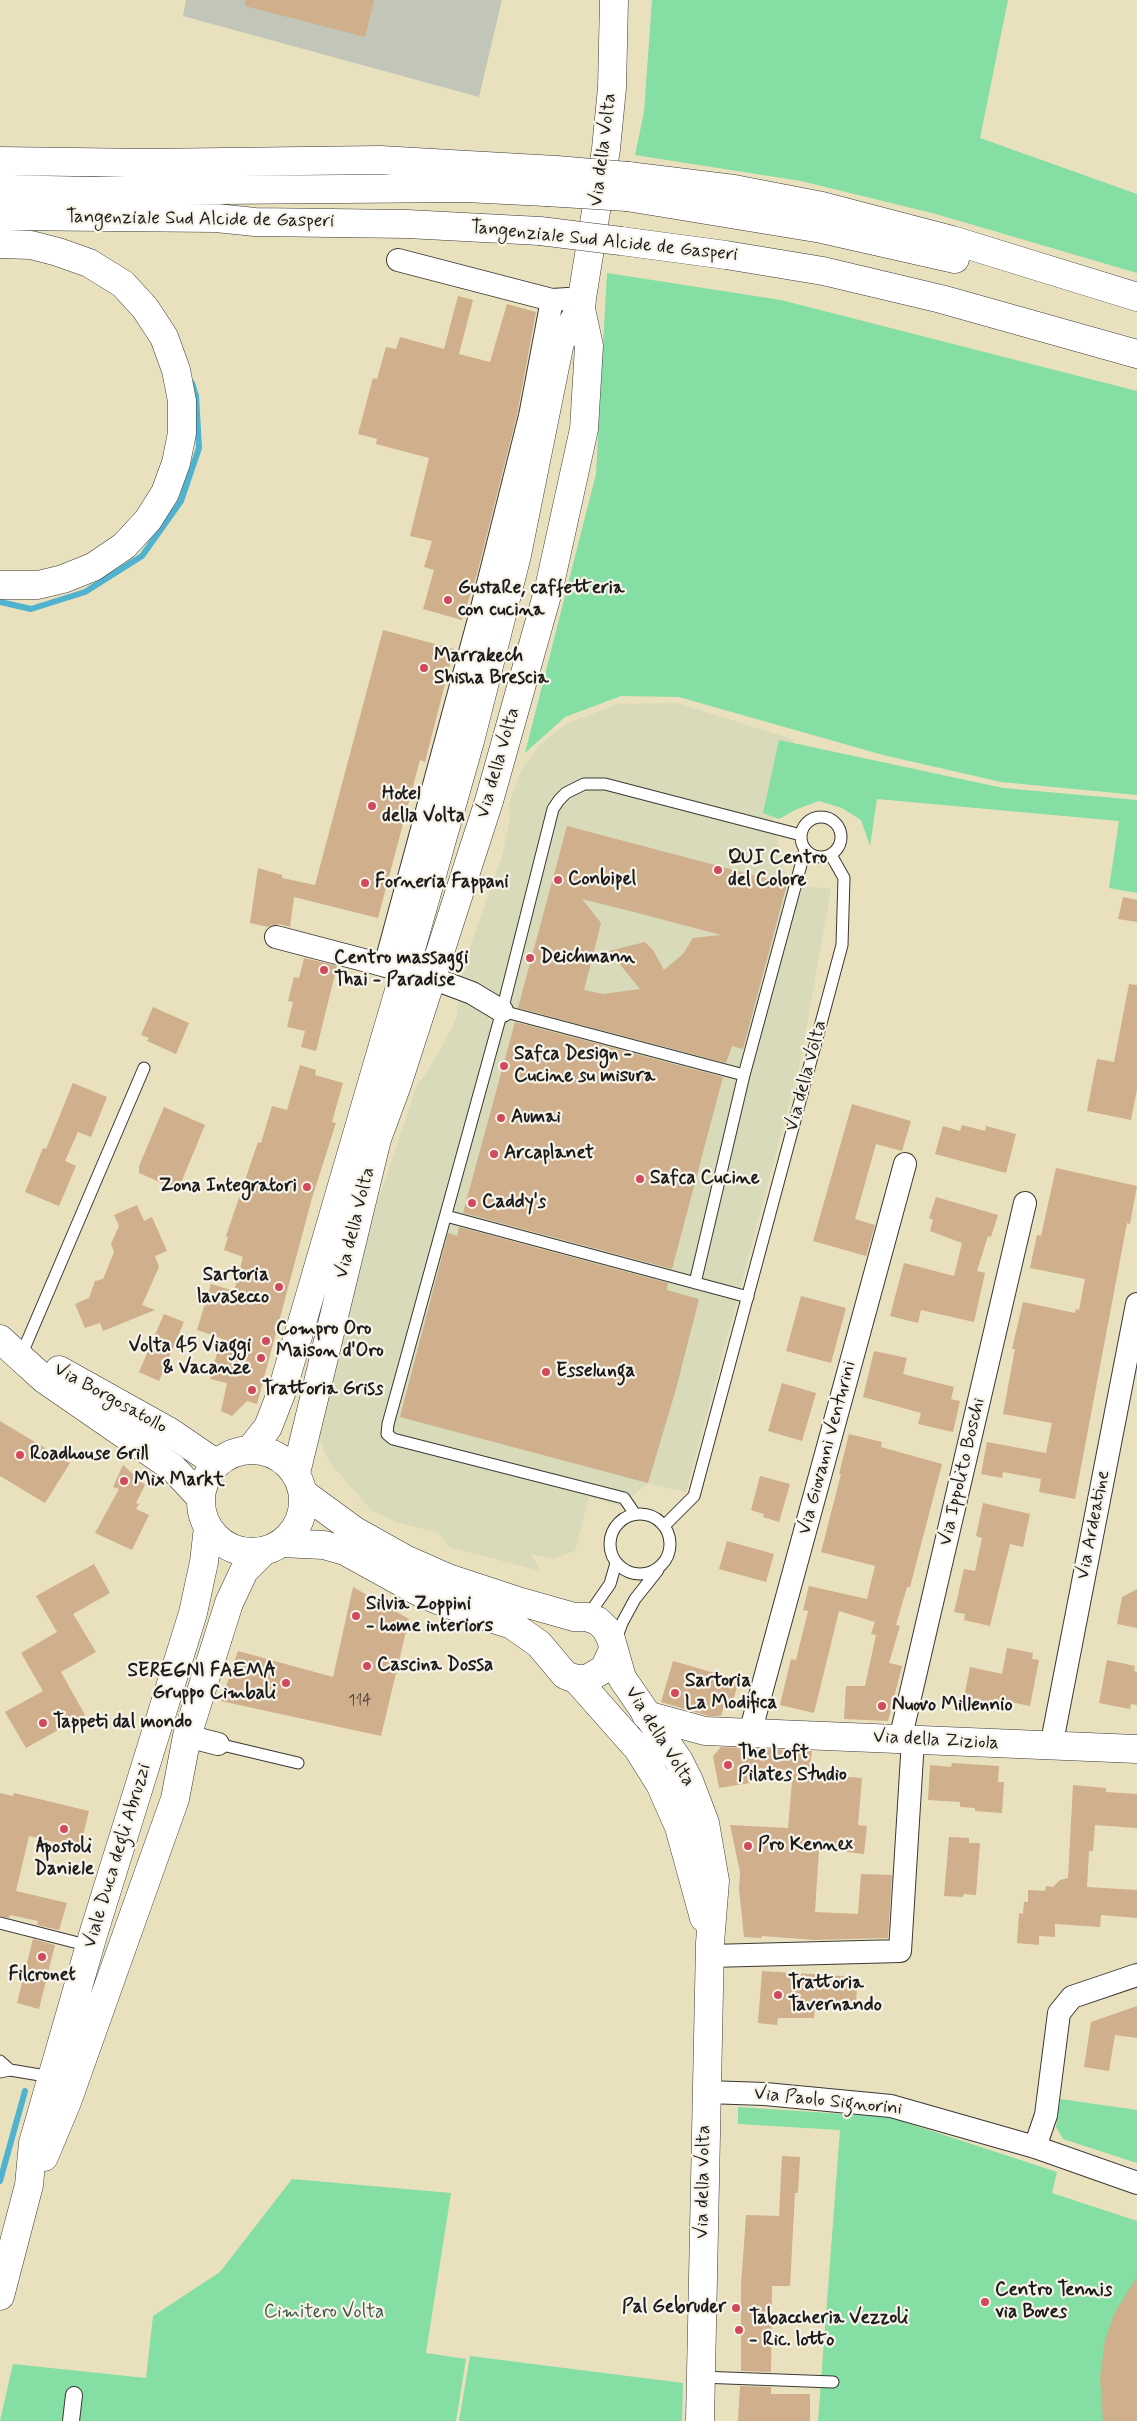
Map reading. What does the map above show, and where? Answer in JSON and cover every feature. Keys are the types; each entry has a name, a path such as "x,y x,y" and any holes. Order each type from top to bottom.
{"main road":[{"name":"Via della Volta","path":"250,1450 268,1428 282,1391 395,968 470,740 514,565 560,342 581,304 606,149 612,88 614,0"},
{"path":"0,161 147,163 380,160 551,181"},
{"name":"Tangenziale Sud Alcide de Gasperi","path":"0,190 94,191 430,187 551,181 627,186 951,258 1137,309"},
{"path":"627,186 734,189 822,206 952,240 1137,298"},
{"name":"Tangenziale Sud Alcide de Gasperi","path":"0,216 216,218 255,222 407,224 540,231 726,255 823,271 941,299 1137,354"},
{"path":"0,233 222,234 255,222"},
{"path":"0,244 31,245 58,252 90,263 124,284 145,308 164,337 176,370 182,401 182,433 176,462 165,493 148,520 124,546 93,566 63,579 38,585 0,585"},
{"name":"Via della Volta","path":"273,1547 297,1526 304,1504 300,1483 377,1139 432,978 489,801 549,588 584,429 589,346 581,304"},
{"name":"Via Borgosatollo","path":"8,1342 170,1432 217,1464"},
{"name":"Via Borgosatollo","path":"8,1342 44,1379 174,1468 201,1498"},
{"name":"Via della Volta","path":"217,1464 226,1456 250,1450 276,1455 287,1463 300,1483 355,1531 405,1560 448,1578 598,1621 606,1629 611,1639 612,1650 622,1678 679,1762 692,1788 710,1845 715,1881 710,1950 706,2092 700,2421"},
{"path":"208,1527 201,1508 201,1498 209,1474 217,1464"},
{"name":"Via della Volta","path":"208,1527 216,1537 238,1550 251,1552 273,1547 324,1545 345,1551 420,1592 450,1605 512,1625 532,1639 550,1656 556,1667 565,1675 576,1679 649,1764 670,1805 691,1867 710,1950"},
{"name":"Viale Duca degli Abruzzi","path":"0,2296 29,2185 33,2143 90,1946 193,1613 204,1562 208,1527"},
{"name":"Viale Duca degli Abruzzi","path":"29,2185 50,2146 67,2102 176,1799 188,1736 229,1603 244,1571 273,1547"},
{"path":"550,1656 551,1636 564,1621 580,1617"},
{"path":"576,1679 587,1679 604,1669 612,1650"},
{"path":"607,1714 620,1714 627,1717 648,1744 655,1746 680,1743 705,1732"},
{"path":"646,1714 705,1732"},
{"name":"Via della Ziziola","path":"705,1732 1137,1750"}],"street":[{"path":"398,260 552,300 581,304"},
{"name":"Via della Volta","path":"395,968 530,416 552,300"},
{"path":"276,937 432,978 472,993 502,1011"},
{"name":"Via Giovanni Venturini","path":"750,1733 906,1164"},
{"name":"Via Ippolito Boschi","path":"710,1950 900,1952 907,1740 1025,1203"},
{"name":"Via Ardeatine","path":"1051,1747 1137,1304"},
{"path":"188,1736 218,1744"},
{"path":"1035,2147 1046,2115 1059,2013 1072,1997 1137,1975"},
{"name":"Via Paolo Signorini","path":"706,2092 891,2106 1035,2147 1137,2183"},
{"path":"71,2421 74,2395"}],"lane":[{"path":"635,1514 624,1498 393,1438 388,1434 388,1424 502,1011 553,809 562,797 574,787 595,782 801,835"},
{"path":"816,818 834,821 838,826 842,840 837,851 831,855 817,857 806,850 801,835 808,822 816,818"},
{"path":"701,1285 744,1075 806,850"},
{"name":"Via della Volta","path":"664,1526 694,1496 842,945 844,878 831,855"},
{"path":"502,1011 744,1075"},
{"path":"8,1342 144,1068"},
{"path":"446,1216 748,1297"},
{"path":"612,1650 622,1623 635,1599 661,1566 670,1550 668,1534 664,1526 648,1515 635,1514 619,1522 613,1529 610,1547 616,1563 622,1569 638,1574 661,1566"},
{"path":"580,1617 610,1584 616,1563"},
{"path":"218,1744 298,1763"},
{"path":"0,1922 90,1946"},
{"path":"0,2061 5,2071 52,2077"},
{"path":"700,2377 833,2382"}],"shaded area":[{"path":"186,0 502,0 479,97 183,16"},
{"path":"677,703 795,740 773,820 787,884 831,889 800,1063 686,1492 648,1483 621,1506 589,1497 575,1551 554,1559 531,1554 540,1571 449,1547 438,1533 396,1522 371,1510 330,1463 319,1436 318,1417 372,1219 416,1088 437,1056 456,1019 463,967 502,856 510,821 509,804 521,770 539,746 567,723 619,704"}],"green space":[{"path":"652,0 1008,0 980,138 1137,194 1137,273 936,214 801,181 635,155 644,112"},
{"path":"607,273 781,300 1137,391 1137,795 1001,782 883,755 679,697 621,696 565,717 525,753 596,474"},
{"path":"779,740 1003,788 1137,800 1137,893 1109,888 1119,821 877,799 870,846 861,820 842,808 819,801 797,809 779,819 763,813"},
{"path":"1060,2099 1137,2110 1137,2163 1063,2139 1056,2127"},
{"name":"Centro Tennis via Boves","path":"738,2107 889,2117 1057,2172 1052,2193 1137,2221 1137,2421 818,2421 840,2130 738,2124"},
{"name":"Cimitero Volta","path":"292,2179 451,2193 426,2353 466,2359 456,2421 0,2421 13,2364 146,2378 153,2316 220,2272"},
{"path":"470,2356 683,2383 682,2421 459,2421"}],"building":[{"path":"245,0 374,0 365,37 245,6"},
{"path":"458,296 473,300 459,354 490,362 507,304 536,312 517,415 477,574 462,620 423,609 434,570 424,567 432,541 410,536 429,458 376,444 377,439 358,434 373,378 377,379 386,347 396,349 400,337 444,349"},
{"path":"383,630 454,649 425,762 420,760 378,918 294,897 290,927 279,924 268,927 250,923 258,868 282,875 282,878 315,885"},
{"path":"567,826 787,884 743,1049 732,1046 726,1063 518,1008","holes":["582,899 721,935 693,938 683,954 664,970 653,950 645,942 609,951 640,989 603,994 584,990 601,923"]},
{"path":"1123,897 1137,900 1137,922 1118,919"},
{"path":"304,958 337,966 316,1051 301,1047 305,1031 287,1027 293,1002 288,1001 294,977 299,978"},
{"path":"1129,984 1137,985 1137,1089 1131,1120 1087,1111 1097,1059 1114,1062"},
{"path":"153,1007 189,1023 176,1054 147,1041 149,1038 141,1035"},
{"path":"515,1022 723,1077 672,1269 463,1213"},
{"path":"300,1065 316,1070 315,1075 343,1083 332,1122 336,1123 312,1198 257,1404 247,1401 232,1416 221,1411 227,1383 210,1379 221,1338 197,1330 211,1284 234,1291 243,1257 224,1250 228,1237 226,1236 258,1142 261,1143 272,1106 287,1110"},
{"path":"73,1083 107,1097 91,1137 78,1132 65,1161 76,1166 59,1206 25,1192 43,1148 46,1149"},
{"path":"852,1104 911,1121 902,1151 876,1144 855,1219 875,1225 866,1256 813,1241"},
{"path":"164,1107 205,1125 178,1190 139,1173 139,1166"},
{"path":"962,1125 985,1131 986,1126 1016,1134 1006,1173 935,1154 943,1126 960,1131"},
{"path":"1056,1168 1137,1186 1130,1224 1127,1223 1075,1499 1039,1492 1041,1479 1003,1472 1002,1478 981,1474 987,1442 1046,1453 1052,1423 1003,1414 1015,1349 1012,1349 1023,1302 1075,1313 1076,1309 1079,1310 1085,1279 1030,1268 1037,1235 1041,1236"},
{"path":"936,1197 998,1215 991,1237 988,1236 977,1271 985,1273 974,1322 921,1310 918,1323 890,1316 904,1263 954,1276 962,1243 930,1231 933,1220 929,1218"},
{"path":"137,1205 144,1221 152,1217 167,1251 155,1256 159,1267 142,1305 155,1310 103,1331 100,1323 85,1328 75,1304 89,1298 95,1281 103,1279 114,1252 111,1244 119,1226 114,1215"},
{"name":"Esselunga","path":"459,1227 668,1283 667,1290 699,1299 676,1389 648,1483 400,1417 448,1233 457,1236"},
{"path":"801,1296 846,1308 831,1363 786,1351"},
{"path":"164,1314 184,1322 159,1381 139,1372"},
{"path":"874,1351 907,1358 903,1374 954,1387 951,1399 960,1401 953,1432 918,1424 921,1413 863,1397"},
{"path":"782,1383 816,1393 802,1441 768,1431"},
{"path":"0,1421 70,1463 45,1503 0,1476"},
{"path":"849,1434 882,1442 881,1447 942,1464 910,1587 907,1587 896,1625 900,1626 889,1663 902,1666 888,1721 844,1719 846,1686 865,1686 876,1635 871,1634 875,1622 839,1611 814,1713 780,1705 791,1659 796,1660 808,1611 803,1610 809,1586 867,1599 875,1566 821,1552"},
{"path":"123,1465 145,1485 136,1503 139,1504 136,1509 149,1515 132,1550 95,1533 119,1489 113,1487"},
{"path":"760,1476 790,1484 779,1522 763,1517 764,1514 751,1510"},
{"path":"983,1503 1030,1514 1023,1547 1010,1544 990,1626 964,1620 965,1614 954,1612 964,1569 975,1571 982,1538 976,1536"},
{"path":"727,1541 774,1554 766,1582 719,1569"},
{"path":"94,1564 110,1593 73,1614 96,1652 61,1672 85,1715 26,1748 5,1712 43,1691 21,1653 57,1632 36,1596"},
{"name":"Cascina Dossa","path":"353,1587 409,1619 381,1736 221,1701 238,1651 333,1677"},
{"path":"1137,1589 1137,1628 1117,1624 1122,1597"},
{"path":"1007,1648 1033,1653 1032,1659 1039,1660 1030,1706 1001,1700 1000,1704 964,1697 970,1667 1002,1674"},
{"path":"1107,1660 1135,1666 1134,1671 1137,1672 1137,1705 1131,1704 1130,1709 1099,1703"},
{"path":"673,1661 739,1680 731,1708 724,1706 721,1716 709,1716 661,1702"},
{"path":"721,1747 812,1751 809,1774 862,1778 858,1825 867,1826 864,1854 819,1849 815,1912 858,1914 861,1874 892,1875 888,1938 815,1940 762,1936 761,1938 744,1937 739,1889 740,1872 730,1825 788,1828 793,1770 755,1769 755,1771 748,1771 750,1783 719,1788 713,1756"},
{"path":"952,1763 999,1766 998,1782 1004,1782 1002,1813 975,1811 975,1808 960,1807 960,1802 928,1800 930,1765 951,1767"},
{"path":"1073,1785 1106,1788 1106,1792 1137,1794 1137,1828 1095,1825 1093,1851 1089,1851 1087,1887 1137,1890 1137,1918 1101,1915 1100,1927 1055,1924 1055,1937 1039,1936 1039,1945 1017,1943 1019,1913 1023,1914 1024,1902 1028,1902 1028,1890 1045,1891 1046,1886 1053,1887 1060,1880 1068,1878"},
{"path":"0,1793 13,1796 14,1793 89,1811 80,1848 29,1836 16,1891 67,1903 59,1930 37,1925 38,1921 10,1915 9,1918 0,1916"},
{"path":"949,1837 969,1838 969,1843 980,1843 976,1895 964,1894 963,1897 944,1896"},
{"path":"33,1939 55,1945 39,2009 17,2003"},
{"path":"762,1971 858,1977 856,2002 837,2001 837,2008 815,2006 814,2018 778,2018 777,2025 758,2023"},
{"path":"1137,2006 1137,2038 1115,2035 1109,2071 1084,2067 1091,2022"},
{"path":"782,2156 800,2157 798,2193 795,2193 790,2286 772,2286 771,2372 741,2371 741,2286 746,2215 779,2216"},
{"path":"1137,2277 1137,2421 1103,2421 1100,2377 1105,2340 1114,2314"},
{"path":"740,2386 771,2387 771,2394 810,2394 810,2421 738,2421"}],"waterway":[{"path":"0,602 31,609 85,592 142,556 181,501 199,448 196,396 192,383"},
{"path":"0,2181 25,2091"}],"place":[{"name":"GustaRe, caffetteria con cucina","path":"448,600"},
{"name":"Marrakech Shisha Brescia","path":"424,668"},
{"name":"Hotel della Volta","path":"372,806"},
{"name":"QUI Centro del Colore","path":"718,870"},
{"name":"Conbipel","path":"558,880"},
{"name":"Forneria Fappani","path":"365,883"},
{"name":"Deichmann","path":"530,958"},
{"name":"Centro massaggi Thai - Paradise","path":"324,970"},
{"name":"Safca Design - Cucine su misura","path":"504,1066"},
{"name":"Aumai","path":"501,1118"},
{"name":"Arcaplanet","path":"494,1154"},
{"name":"Safca Cucine","path":"640,1179"},
{"name":"Zona Integratori","path":"307,1187"},
{"name":"Caddy's","path":"472,1203"},
{"name":"Sartoria lavasecco","path":"279,1287"},
{"name":"Compro Oro Maison d'Oro","path":"266,1341"},
{"name":"Volta 45 Viaggi & Vacanze","path":"261,1358"},
{"name":"Esselunga","path":"546,1372"},
{"name":"Trattoria Griss","path":"252,1390"},
{"name":"Roadhouse Grill","path":"20,1455"},
{"name":"Mix Markt","path":"124,1481"},
{"name":"Silvia Zoppini - home interiors","path":"356,1616"},
{"name":"Cascina Dossa","path":"367,1666"},
{"name":"SEREGNI FAEMA Gruppo Cimbali","path":"286,1683"},
{"name":"Sartoria La Modifica","path":"675,1693"},
{"name":"Nuovo Millennio","path":"882,1706"},
{"name":"Tappeti dal mondo","path":"43,1723"},
{"name":"The Loft Pilates Studio","path":"728,1765"},
{"name":"Apostoli Daniele","path":"64,1829"},
{"name":"Pro Kennex","path":"748,1846"},
{"name":"Filcronet","path":"42,1957"},
{"name":"Trattoria Tavernando","path":"778,1995"},
{"name":"Centro Tennis via Boves","path":"985,2302"},
{"name":"Pal Gebruder","path":"736,2308"},
{"name":"Tabaccheria Vezzoli - Ric. lotto","path":"739,2330"}]}
